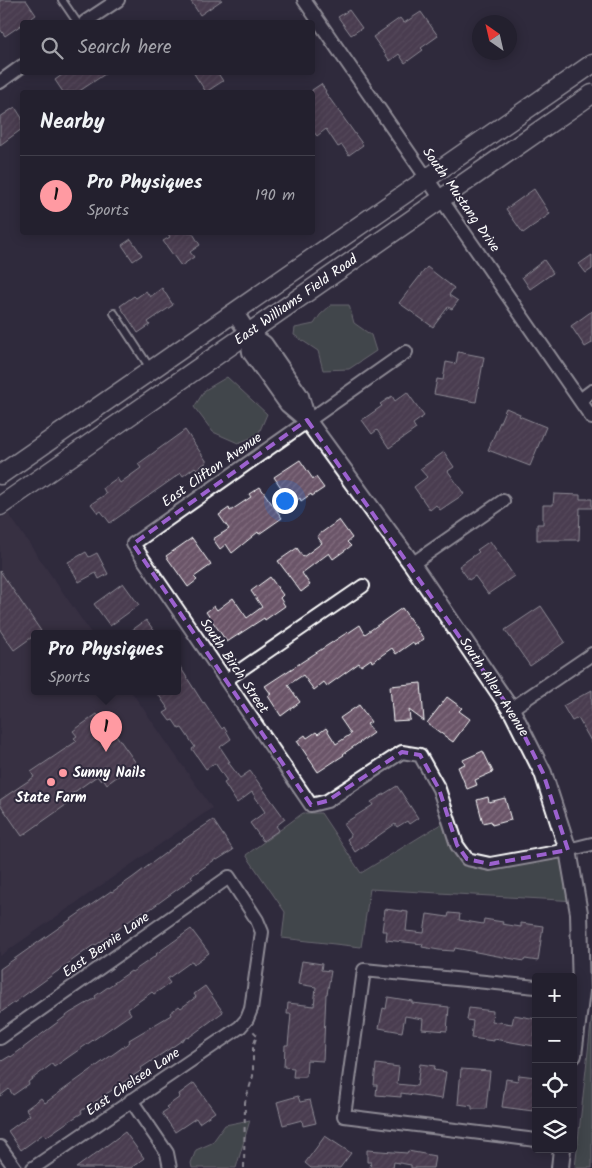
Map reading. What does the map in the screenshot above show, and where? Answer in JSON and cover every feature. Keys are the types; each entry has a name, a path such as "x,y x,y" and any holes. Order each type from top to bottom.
{"main road":[{"name":"East Williams Field Road","path":"0,475 592,64"},
{"name":"East Williams Field Road","path":"0,506 592,94"}],"street":[{"path":"88,20 118,0"},
{"name":"South Mustang Drive","path":"304,0 592,418"},
{"path":"0,82 20,67"},
{"name":"South Allen Avenue","path":"235,313 248,333 251,352 288,404 308,420 412,564 511,709 543,773 568,850 579,913 577,991"},
{"name":"East Clifton Avenue","path":"133,544 406,352"},
{"path":"580,400 592,391"},
{"path":"412,564 503,501"},
{"name":"South Birch Street","path":"133,544 311,805 327,801 402,752 420,755 440,789 457,846 467,859 490,864 568,850"},
{"path":"226,680 364,586"},
{"path":"511,709 592,654"},
{"path":"568,850 592,844"},
{"name":"East Bernie Lane","path":"0,1038 228,877 257,920 262,932 251,1008 246,1020"},
{"path":"532,987 364,970 344,1116 532,1140"},
{"name":"East Chelsea Lane","path":"33,1168 240,1027 246,1020"},
{"path":"131,1100 167,1153 170,1168"},
{"path":"0,1147 15,1168"},
{"path":"560,1168 562,1153"}],"lane":[{"path":"62,0 77,20"},
{"path":"114,312 152,371"}],"path":[{"path":"244,1168 245,1102 253,1076 253,1047 257,1035 246,1020"}],"highlighted area":[{"path":"307,420 513,713 543,773 568,850 490,864 467,859 457,845 439,789 420,755 402,752 327,801 311,805 133,544"}],"shaded area":[{"path":"8,513 89,630 31,630 31,695 134,695 212,808 0,956 0,519"}],"green space":[{"path":"331,305 349,305 354,323 371,335 376,351 349,369 323,370 318,351 294,335 295,328 314,324 320,315"},
{"path":"227,377 267,414 258,435 238,443 213,432 194,407 205,390"},
{"path":"303,813 321,813 361,873 449,819 467,859 490,864 568,850 577,901 370,889 361,947 282,938 285,912 246,855"},
{"path":"592,1015 592,1168 575,1168"},
{"path":"250,1120 236,1168 192,1168 191,1163 196,1150 212,1143 225,1125"}],"building":[{"path":"0,0 26,0 36,15 29,20 20,20 20,26 5,36 0,29"},
{"path":"190,0 222,0 200,15"},
{"path":"349,10 362,28 351,35 338,17"},
{"path":"421,12 438,36 405,63 399,54 390,61 373,37 400,18 404,23"},
{"path":"62,75 104,75 81,90 62,90 55,80"},
{"path":"195,75 219,75 223,81 209,90 205,90"},
{"path":"321,84 363,145 349,155 342,145 338,147 326,129 317,136 315,134 315,90 312,90"},
{"path":"15,107 20,115 20,130 0,145 0,117"},
{"path":"534,189 550,214 523,233 506,209"},
{"path":"169,235 194,235 200,245 190,252 194,257 181,266 163,241 170,237"},
{"path":"131,239 142,255 133,261 122,245"},
{"path":"592,255 592,269 586,273 579,264"},
{"path":"544,260 553,273 530,289 522,277"},
{"path":"427,267 454,288 449,295 458,301 452,309 448,307 433,327 399,303"},
{"path":"162,288 173,305 148,322 150,325 138,333 120,306 134,296 136,298 146,291 150,297"},
{"path":"592,311 592,343 585,347 571,326"},
{"path":"458,352 484,357 476,402 434,394 437,379 443,380 446,362 456,364"},
{"path":"407,392 424,416 413,424 416,429 389,448 377,430 372,434 362,420 382,406 380,404 392,396 395,401"},
{"path":"506,408 520,414 519,416 546,427 530,466 488,450"},
{"path":"185,430 207,462 197,469 195,467 183,476 181,473 110,523 101,511 98,513 91,504 106,494 103,488 117,478 120,483 141,468 138,464"},
{"path":"444,452 454,467 448,471 464,494 440,510 436,505 430,510 414,487 427,477 420,469"},
{"path":"300,460 313,479 316,477 324,488 301,501 300,498 292,504 274,477"},
{"path":"260,487 282,518 259,534 258,532 232,553 226,544 220,549 213,539 229,529 219,515 229,508 230,511 251,497 249,494"},
{"path":"554,494 580,495 580,499 592,499 592,508 580,508 579,540 537,540 537,524 543,524 543,505 553,505"},
{"path":"339,520 352,538 347,542 351,546 333,559 329,553 302,573 310,585 301,592 278,561 297,548 303,557 322,543 317,536"},
{"path":"192,538 211,565 194,577 197,580 188,587 166,556"},
{"path":"490,541 514,576 488,594 475,576 469,580 459,566 479,552 477,550"},
{"path":"86,552 89,557 97,553 108,574 99,579 96,573 79,582 68,562"},
{"path":"0,571 40,630 31,630 31,638 14,650 0,630"},
{"path":"270,577 283,595 280,598 285,606 227,642 206,612 214,606 217,610 233,598 247,618 262,607 251,591"},
{"path":"123,583 139,605 110,626 94,604"},
{"path":"541,606 565,642 530,666 505,630"},
{"path":"402,608 424,639 415,645 413,642 396,654 392,648 372,662 371,659 361,666 359,663 327,686 324,682 314,690 303,675 288,685 300,702 281,716 268,696 271,694 265,686 360,625 365,634"},
{"path":"146,620 154,630 132,630"},
{"path":"181,668 203,703 222,729 224,727 231,739 220,747 230,762 228,762 240,778 250,771 285,819 276,826 279,830 263,841 250,823 265,812 252,792 237,803 224,783 227,781 215,763 206,769 192,749 195,747 182,728 179,729 173,720 170,721 164,713 169,710 159,695 181,695"},
{"path":"421,683 424,721 409,710 410,720 393,721 390,686"},
{"path":"592,690 592,743 578,718 572,721 563,706"},
{"path":"447,697 462,708 459,711 470,719 453,742 427,723"},
{"path":"359,705 371,722 367,724 373,733 318,772 297,741 305,735 307,738 316,732 318,734 326,728 336,744 351,734 340,718"},
{"path":"97,714 101,720 104,718 136,763 107,784 103,778 100,780 97,776 63,800 66,805 22,836 0,804 0,800 34,777 31,772 77,741 74,738 77,736 73,731"},
{"path":"483,751 493,772 475,780 477,785 467,789 458,767 465,764 463,760"},
{"path":"397,786 418,818 409,824 407,821 397,827 395,824 355,852 347,839 351,836 343,824 373,805 371,802"},
{"path":"488,797 489,802 505,798 511,820 492,825 491,821 483,823 477,800"},
{"path":"213,820 233,850 191,876 193,878 145,913 143,911 95,944 0,1013 0,969"},
{"path":"385,909 408,912 406,931 424,933 427,914 448,917 449,913 460,914 459,920 483,924 484,919 521,927 521,923 543,926 538,961 525,959 524,961 455,948 454,951 439,950 422,947 423,944 386,940 387,931 382,931"},
{"path":"191,929 209,953 194,964 192,961 167,979 170,983 154,994 152,992 128,1009 131,1014 54,1067 52,1064 13,1095 9,1089 0,1096 0,1062 11,1057 70,1013 96,998 95,996 157,955"},
{"path":"302,961 322,964 321,970 331,971 326,994 323,1061 307,1060 306,1077 293,1077 294,1068 284,1067 285,1045 288,1045 291,1014 287,1014 288,1003 314,1006 316,987 298,984"},
{"path":"205,986 223,1012 188,1038 141,1068 142,1070 81,1111 82,1113 46,1137 43,1134 21,1150 8,1131 30,1115 26,1109 41,1098 45,1103 130,1042 129,1040 171,1015 170,1013 179,1006 181,1008 196,997 194,994"},
{"path":"388,997 412,1001 412,1003 449,1007 447,1031 422,1029 423,1019 405,1016 402,1032 379,1028 383,1008 386,1009"},
{"path":"469,1008 493,1011 492,1021 512,1024 514,1015 532,1018 532,1046 494,1039 494,1041 471,1038 473,1021 467,1020"},
{"path":"376,1064 399,1067 397,1084 417,1086 420,1064 435,1066 434,1070 446,1072 442,1099 401,1093 401,1097 376,1095 377,1085 374,1085"},
{"path":"461,1069 490,1071 486,1109 472,1109 472,1106 458,1104"},
{"path":"519,1075 532,1077 532,1111 502,1107 506,1079 518,1081"},
{"path":"194,1083 215,1112 199,1123 196,1118 175,1132 162,1113 168,1109 166,1107 180,1097 179,1094"},
{"path":"298,1096 300,1102 310,1100 316,1123 303,1126 302,1120 283,1125 277,1102"},
{"path":"125,1132 144,1158 131,1168 76,1168"},
{"path":"325,1136 351,1153 340,1168 311,1168 305,1163"},
{"path":"367,1150 407,1153 408,1151 435,1156 433,1168 411,1168 411,1165 394,1162 393,1168 370,1168 371,1162 367,1162"}],"place":[{"name":"Pro Physiques","path":"106,752"},
{"name":"Sunny Nails","path":"63,773"},
{"name":"State Farm","path":"51,782"}]}
